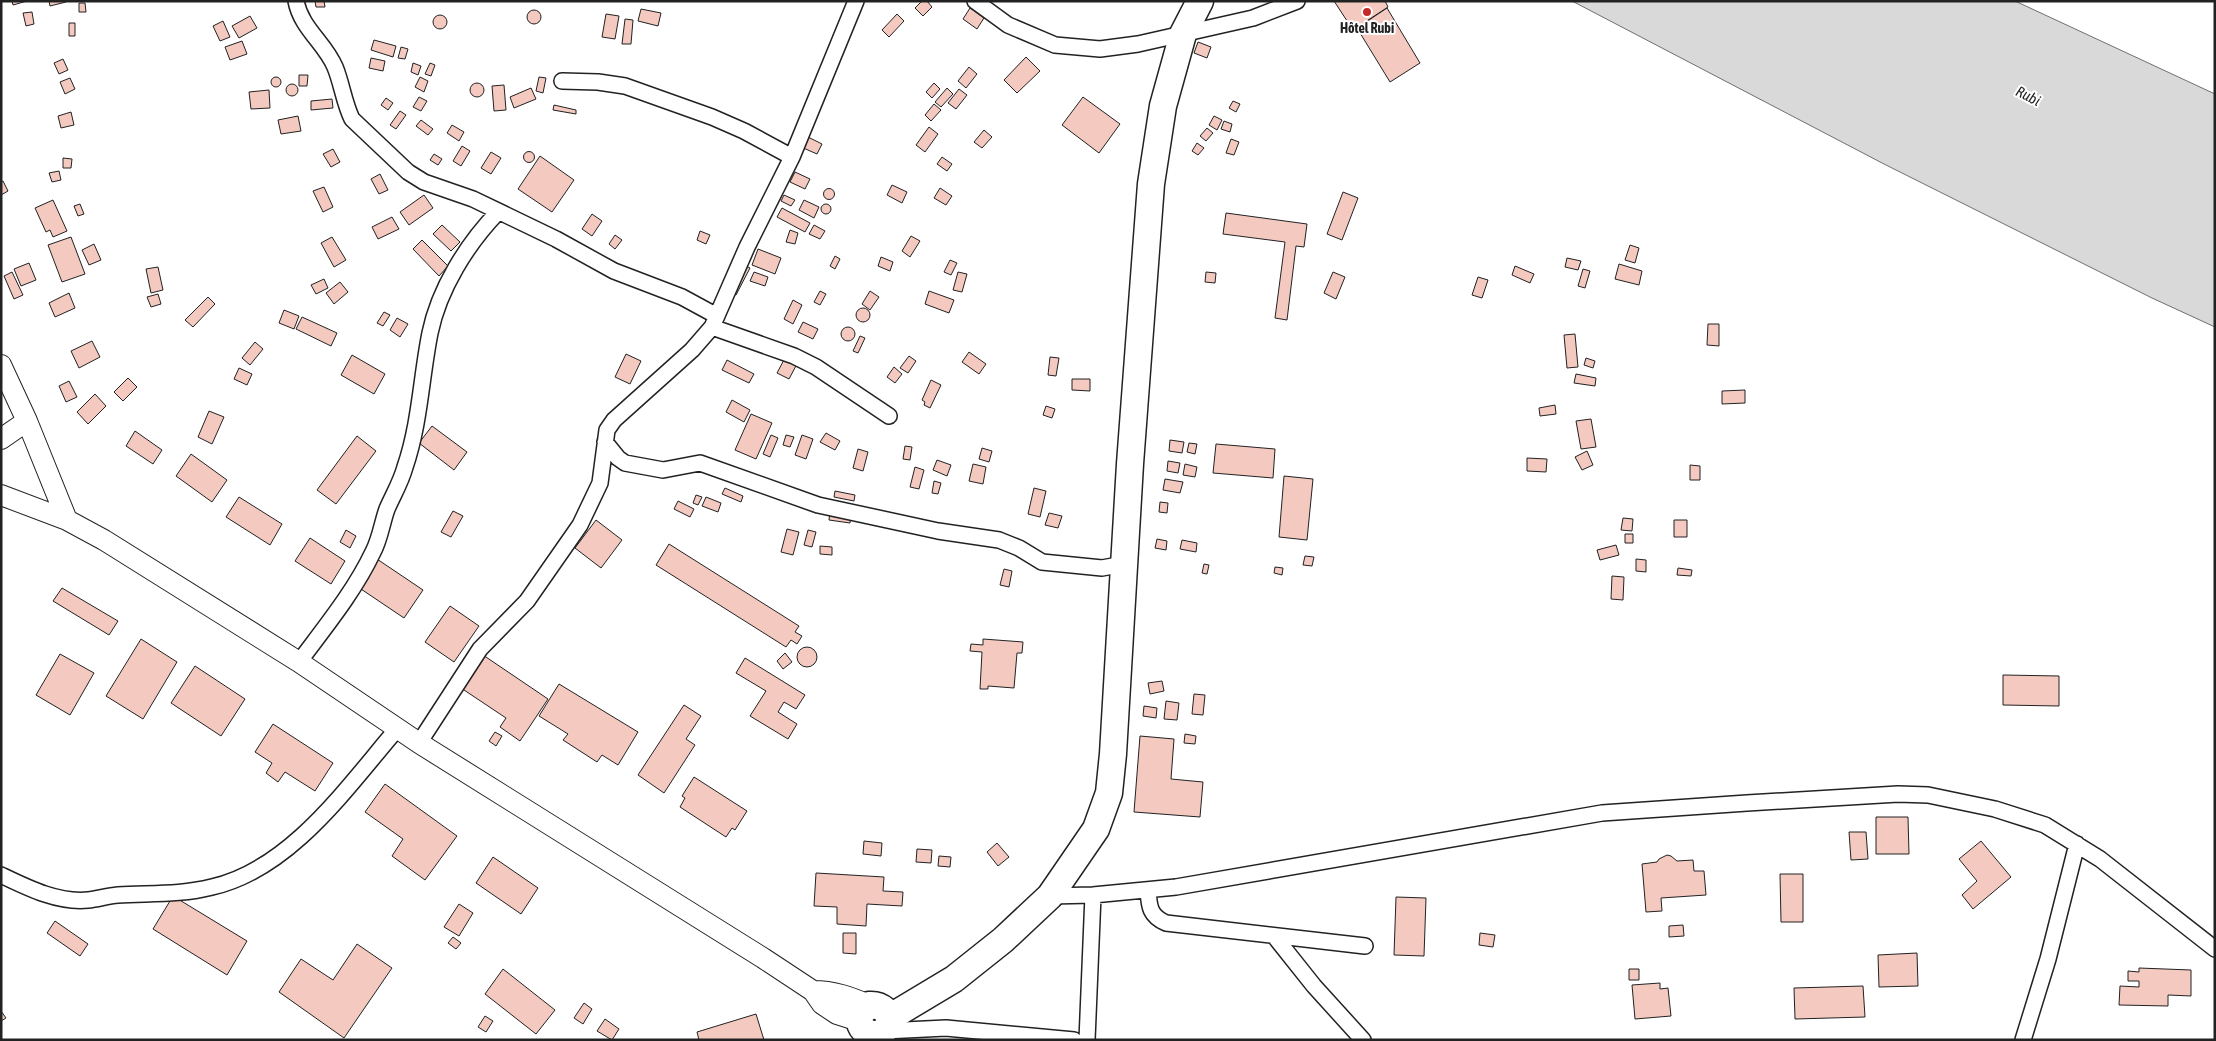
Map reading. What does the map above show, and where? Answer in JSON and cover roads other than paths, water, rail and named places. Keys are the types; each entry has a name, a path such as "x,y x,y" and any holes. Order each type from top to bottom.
{"highway":[{"path":"871,1027 954,979 1003,940 1050,896 1096,829 1109,793 1114,754 1130,464 1151,184 1163,106 1184,34 1200,1"}],"street":[{"path":"296,1 303,21 329,55 348,110 358,126 408,172 424,182 473,199 556,239 614,271 682,297 715,321 816,367 889,416"},
{"path":"419,743 480,649 527,601 580,525 600,483 607,430 614,420 692,350 715,321 747,247 792,157 856,1"},
{"path":"975,1 1008,25 1055,45 1100,49 1138,44 1168,35 1184,34 1253,18 1297,1"},
{"path":"562,82 598,82 624,86 712,117 744,131 792,157"},
{"path":"298,662 342,605 374,551 387,509 405,468 416,431 430,332 436,312 473,240 498,212"},
{"path":"1,365 27,421 67,520"},
{"path":"1,439 27,421"},
{"path":"605,442 618,458 625,463 664,470 700,463 818,505 938,531 999,540 1019,548 1042,562 1102,568 1124,564"},
{"path":"600,483 616,467 625,463"},
{"path":"1,495 67,520 104,540 298,662 419,743 814,991 830,991 846,995 871,1027 946,1028 1074,1040"},
{"path":"1,875 27,887 66,900 87,900 116,895 146,895 189,891 212,887 240,878 279,854 315,824 397,729"},
{"path":"1050,896 1093,895 1176,887 1602,813 1671,807 1898,794 1928,795 1995,810 2045,825 2077,844 2138,888 2215,949"},
{"path":"2023,1040 2048,959 2077,844"},
{"path":"1148,890 1149,910 1156,919 1166,923 1365,946"},
{"path":"1087,1040 1093,895"},
{"path":"1275,937 1314,986 1363,1040"}],"water":[{"name":"Rubi","path":"1572,1 2015,1 2215,94 2215,327 2152,298 1884,164"}],"place":[{"name":"Hôtel Rubi","path":"1367,12"}]}
